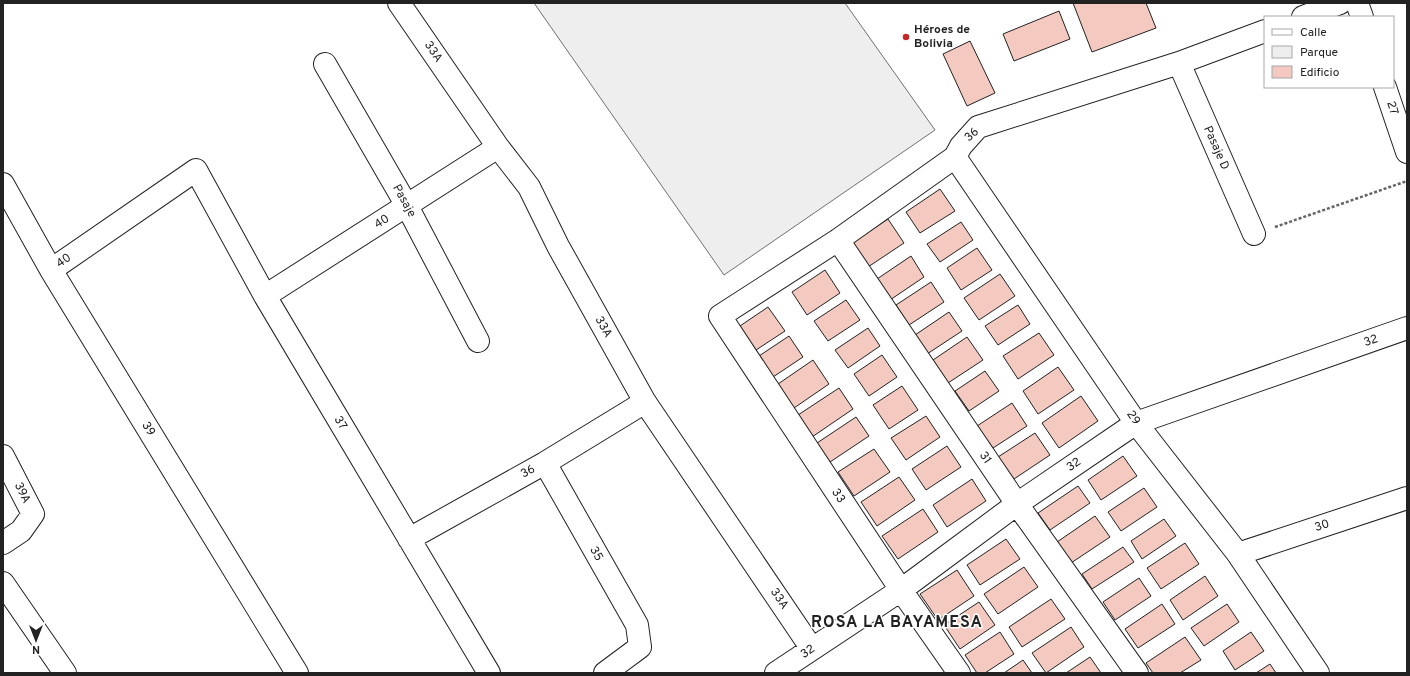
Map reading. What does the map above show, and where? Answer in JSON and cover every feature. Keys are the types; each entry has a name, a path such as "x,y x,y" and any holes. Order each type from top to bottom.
{"street":[{"name":"33A","path":"399,3 498,147 529,187 558,246 645,402 812,649"},
{"path":"1306,16 1340,3"},
{"path":"1357,3 1362,16"},
{"name":"36","path":"720,316 838,240 955,157 961,146 978,127 1178,63 1264,31"},
{"name":"Pasaje D","path":"1178,63 1254,234"},
{"name":"Pasaje","path":"325,64 407,206 478,341"},
{"name":"27","path":"1385,88 1407,152"},
{"name":"40","path":"265,296 498,147"},
{"name":"29","path":"955,157 1136,422 1238,554 1318,673"},
{"name":"40","path":"51,270 196,170"},
{"name":"37","path":"196,170 265,296 489,673"},
{"name":"39","path":"3,184 51,270 297,673"},
{"name":"31","path":"838,240 1016,504 1137,673"},
{"name":"33","path":"720,316 901,590 959,673"},
{"name":"32","path":"776,673 901,590 1016,504 1136,422 1407,328"},
{"name":"36","path":"409,539 545,463 645,402"},
{"name":"39A","path":"3,456 33,514 21,531 3,543"},
{"name":"35","path":"545,463 637,625 640,647 606,673"},
{"name":"30","path":"1238,554 1407,498"},
{"path":"3,583 65,673"}],"path":[{"path":"1254,234 1407,181"}],"green space":[{"path":"534,3 845,3 935,130 724,275"}],"building":[{"path":"1073,3 1146,3 1156,28 1092,52"},
{"path":"1059,11 1070,39 1014,61 1003,34"},
{"path":"970,41 995,93 967,106 943,54"},
{"path":"940,189 955,211 920,233 906,212"},
{"path":"888,219 904,243 865,269 849,245"},
{"path":"961,222 973,240 940,262 927,244"},
{"path":"977,248 992,270 961,290 947,268"},
{"path":"911,256 924,277 890,300 877,279"},
{"path":"825,270 840,293 807,315 792,292"},
{"path":"1000,274 1015,296 979,320 964,298"},
{"path":"931,282 944,302 909,325 896,305"},
{"path":"846,300 860,320 828,341 814,321"},
{"path":"1018,305 1030,324 998,345 985,326"},
{"path":"768,307 785,331 753,352 737,328"},
{"path":"949,312 962,331 927,354 915,335"},
{"path":"868,328 880,346 848,368 835,350"},
{"path":"1039,333 1054,355 1018,379 1003,356"},
{"path":"789,336 803,357 773,377 759,356"},
{"path":"967,337 983,360 948,383 933,360"},
{"path":"882,355 897,377 869,396 854,374"},
{"path":"813,360 829,384 794,408 778,384"},
{"path":"1058,367 1074,390 1038,414 1023,391"},
{"path":"985,371 999,391 969,411 955,391"},
{"path":"902,386 918,410 889,429 873,405"},
{"path":"839,388 853,409 812,437 798,415"},
{"path":"1081,396 1098,421 1059,448 1042,423"},
{"path":"1012,403 1027,426 993,448 977,426"},
{"path":"926,416 940,437 906,460 891,438"},
{"path":"856,417 869,436 830,462 817,443"},
{"path":"1035,433 1050,455 1014,479 998,457"},
{"path":"947,446 961,467 926,490 912,469"},
{"path":"874,449 890,472 854,496 838,472"},
{"path":"1123,456 1137,476 1101,500 1088,480"},
{"path":"899,477 915,500 877,526 861,502"},
{"path":"972,479 986,501 947,527 933,505"},
{"path":"1078,486 1090,503 1050,530 1038,513"},
{"path":"1144,488 1157,507 1121,531 1108,512"},
{"path":"923,509 938,532 898,559 882,536"},
{"path":"1095,516 1110,537 1071,563 1057,542"},
{"path":"1164,519 1176,536 1142,559 1131,541"},
{"path":"1006,539 1020,559 980,585 967,565"},
{"path":"1185,543 1199,564 1161,589 1147,568"},
{"path":"1123,547 1134,562 1092,589 1082,574"},
{"path":"1024,567 1038,587 998,614 984,594"},
{"path":"957,570 974,596 938,620 920,594"},
{"path":"1205,576 1218,596 1183,620 1170,600"},
{"path":"1139,578 1151,596 1115,620 1103,602"},
{"path":"1051,599 1065,619 1022,647 1009,627"},
{"path":"979,602 995,625 960,649 944,625"},
{"path":"1162,604 1175,624 1138,648 1125,629"},
{"path":"1227,604 1239,622 1204,646 1191,628"},
{"path":"1071,627 1084,647 1046,673 1032,653"},
{"path":"1000,632 1014,654 985,673 977,673 965,655"},
{"path":"1251,632 1264,651 1235,670 1223,651"},
{"path":"1185,637 1201,660 1180,673 1153,673 1146,663"},
{"path":"1090,657 1101,673 1066,673"},
{"path":"1023,660 1032,673 1004,673"},
{"path":"1270,664 1276,673 1256,673"}],"place":[{"name":"Héroes de Bolivia","path":"906,37"}],"district":[{"name":"ROSA LA BAYAMESA","path":"897,623"}]}
